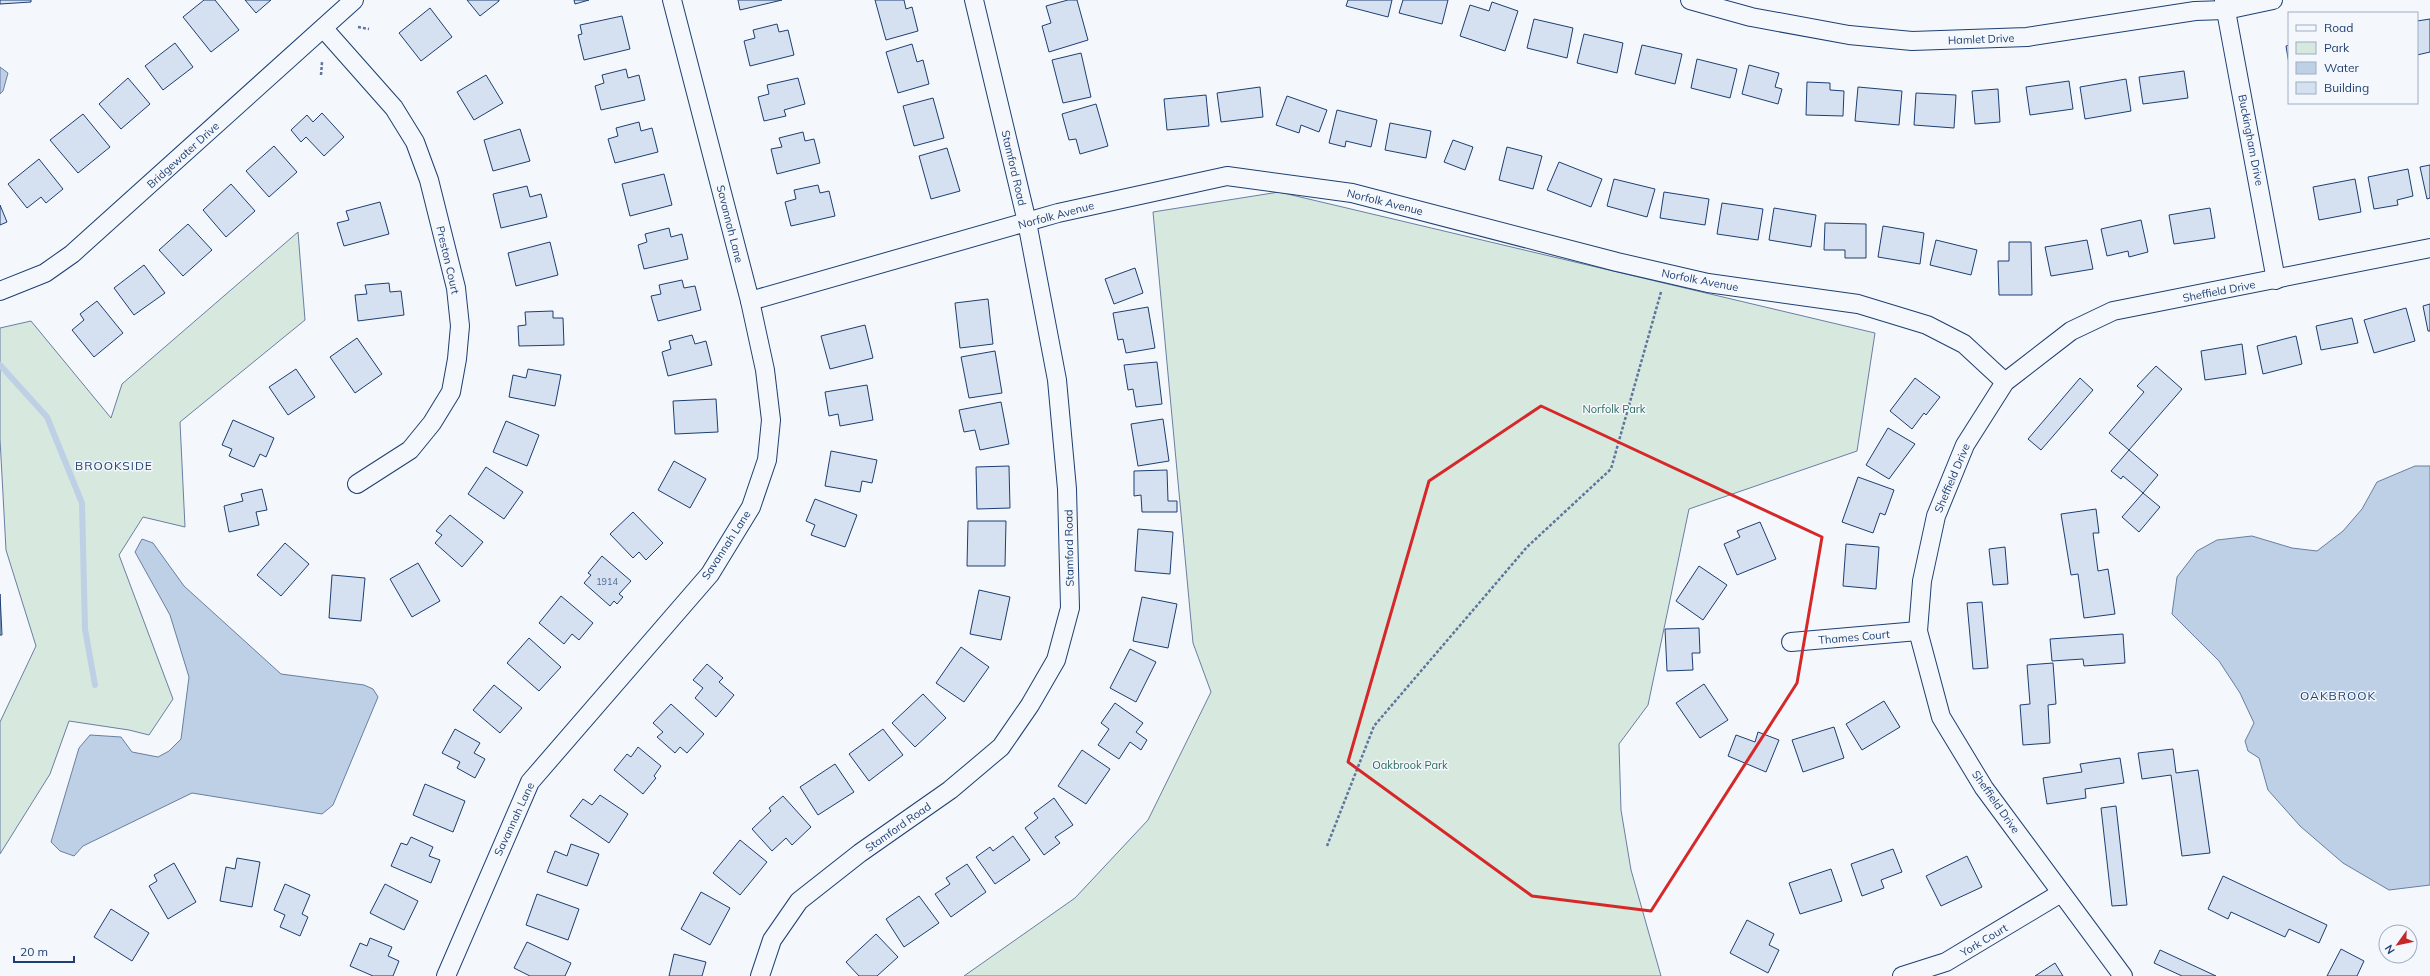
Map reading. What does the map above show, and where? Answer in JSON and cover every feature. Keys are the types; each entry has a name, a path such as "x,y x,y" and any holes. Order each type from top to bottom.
{"street":[{"name":"Bridgewater Drive","path":"0,291 45,273 72,254 324,29 354,0"},
{"name":"Savannah Lane","path":"446,976 530,782 710,574 751,507 767,460 771,420 765,370 750,301 672,0"},
{"name":"Stamford Road","path":"760,976 772,940 799,901 860,854 950,790 1001,747 1030,705 1056,660 1070,608 1067,489 1057,380 1027,222 974,0"},
{"name":"Hamlet Drive","path":"1690,0 1751,17 1849,35 1912,41 2027,38 2225,5 2273,0"},
{"name":"Buckingham Drive","path":"2225,5 2276,280"},
{"name":"Preston Court","path":"324,29 394,108 415,142 429,180 456,288 460,326 457,359 451,392 432,423 410,450 357,484"},
{"name":"Norfolk Avenue","path":"750,301 1058,213 1227,176 1352,193 1666,274 1708,283 1858,304 1927,325 1964,344 2005,382"},
{"name":"Sheffield Drive","path":"2122,976 1984,788 1941,717 1918,631 1922,581 1936,516 1965,445 2005,382 2071,331 2113,311 2276,280 2430,248"},
{"name":"Thames Court","path":"1791,642 1918,631"},
{"name":"York Court","path":"1902,976 1946,962 2061,893"}],"path":[{"path":"358,26 369,29"},
{"path":"321,75 322,62"},
{"path":"1327,846 1374,726 1527,547 1611,469 1666,274"}],"highlighted area":[{"path":"1541,406 1822,537 1797,683 1651,911 1532,896 1348,762 1429,481"}],"green space":[{"path":"1279,192 1875,333 1857,451 1689,509 1648,705 1619,744 1621,810 1631,870 1661,976 964,976 1075,898 1148,820 1211,692 1193,643 1153,212"},
{"path":"298,232 305,320 180,422 185,527 143,517 119,555 173,699 149,735 129,730 69,721 50,774 0,854 0,722 36,646 6,550 0,439 0,328 31,321 111,418 122,384"}],"water":[{"path":"0,67 8,73 3,91 0,94"},
{"path":"2415,466 2430,466 2430,885 2389,890 2343,863 2300,826 2268,790 2259,758 2248,751 2245,741 2254,723 2240,693 2219,661 2172,614 2177,577 2197,551 2217,540 2252,536 2292,548 2317,551 2343,531 2362,509 2377,482"},
{"path":"142,539 153,543 184,586 281,674 364,685 373,689 378,697 333,805 322,814 192,793 83,846 74,856 60,851 51,842 79,748 90,735 121,737 132,752 158,757 169,751 181,739 189,677 170,615 135,552"}],"building":[{"path":"0,0 31,0 31,2 0,4"},
{"path":"204,0 215,0 239,30 211,52 183,17"},
{"path":"245,0 271,0 256,13"},
{"path":"467,0 499,0 499,1 480,16"},
{"path":"574,0 589,0 575,4"},
{"path":"738,0 782,0 740,10"},
{"path":"875,0 904,0 906,9 912,7 918,31 886,40"},
{"path":"1068,0 1077,0 1088,40 1049,52 1042,26 1051,23 1046,6"},
{"path":"1348,0 1392,0 1388,17 1346,6"},
{"path":"1403,0 1448,0 1442,24 1399,13"},
{"path":"1492,2 1518,11 1505,51 1460,36 1470,5 1489,11"},
{"path":"430,8 452,37 421,61 399,33"},
{"path":"622,16 630,49 584,60 578,35 582,34 580,25"},
{"path":"1534,19 1573,28 1567,58 1527,48"},
{"path":"2430,19 2430,52 2418,55 2418,21"},
{"path":"777,24 779,32 788,30 794,55 750,66 744,41 755,38 753,30"},
{"path":"1584,34 1623,43 1617,73 1577,63"},
{"path":"175,43 193,67 163,90 145,66"},
{"path":"912,44 917,62 923,60 929,84 898,93 886,52"},
{"path":"1642,45 1682,54 1675,84 1635,74"},
{"path":"2288,45 2288,58 2286,46"},
{"path":"1081,53 1091,97 1063,103 1052,60"},
{"path":"1697,59 1737,69 1730,98 1691,88"},
{"path":"1749,65 1779,73 1775,87 1782,89 1778,104 1742,94"},
{"path":"626,69 628,78 639,75 645,100 601,110 595,86 604,83 602,75"},
{"path":"2184,71 2188,98 2143,104 2139,77"},
{"path":"486,75 503,103 474,120 457,92"},
{"path":"128,78 150,104 121,129 99,104"},
{"path":"798,78 805,104 784,110 786,116 764,121 758,97 769,94 767,85"},
{"path":"2126,79 2131,111 2085,119 2080,87"},
{"path":"2069,81 2073,109 2030,115 2026,87"},
{"path":"1807,82 1830,83 1830,90 1844,91 1843,116 1806,115"},
{"path":"1260,87 1263,117 1221,122 1217,93"},
{"path":"1858,87 1902,91 1899,125 1855,121"},
{"path":"1998,89 2000,122 1975,124 1972,91"},
{"path":"1916,93 1956,95 1954,128 1914,125"},
{"path":"1206,95 1209,126 1167,130 1164,99"},
{"path":"1287,96 1327,110 1319,132 1301,125 1299,133 1276,125"},
{"path":"933,98 944,138 914,146 903,106"},
{"path":"1096,104 1108,146 1080,154 1076,139 1069,140 1062,114"},
{"path":"1337,110 1377,120 1371,147 1346,141 1345,147 1329,143"},
{"path":"322,113 344,137 324,156 306,137 301,142 291,130 307,115 313,122"},
{"path":"83,114 110,147 78,173 50,140"},
{"path":"639,122 641,131 652,128 658,152 615,163 608,139 618,136 616,128"},
{"path":"1390,123 1431,131 1426,158 1385,150"},
{"path":"520,129 530,161 493,171 484,140"},
{"path":"803,132 805,141 814,139 820,163 777,174 771,149 782,147 779,138"},
{"path":"1453,140 1473,147 1465,170 1444,162"},
{"path":"274,146 297,172 269,197 246,171"},
{"path":"1507,147 1542,156 1533,189 1499,180"},
{"path":"947,148 960,191 931,199 919,156"},
{"path":"39,159 63,189 46,203 41,197 27,208 8,184"},
{"path":"1559,162 1602,179 1591,207 1547,190"},
{"path":"2430,165 2430,198 2427,199 2420,167"},
{"path":"2408,169 2413,196 2397,200 2398,205 2374,209 2368,177"},
{"path":"664,174 672,205 630,216 622,184"},
{"path":"1614,179 1655,189 1647,217 1607,206"},
{"path":"2355,179 2361,212 2319,220 2313,187"},
{"path":"231,184 255,211 226,237 203,210"},
{"path":"818,185 820,193 829,191 835,216 791,226 785,202 796,199 794,190"},
{"path":"527,186 530,197 541,194 547,217 501,228 493,194"},
{"path":"1664,192 1709,199 1705,225 1660,218"},
{"path":"380,202 389,234 344,246 337,223 349,220 346,211"},
{"path":"1722,203 1763,209 1758,240 1717,234"},
{"path":"0,205 7,222 0,225"},
{"path":"1774,208 1816,215 1811,247 1769,240"},
{"path":"2210,208 2215,238 2174,244 2169,215"},
{"path":"2141,220 2148,252 2129,257 2128,251 2107,256 2101,229"},
{"path":"1825,223 1866,224 1866,258 1845,258 1845,250 1824,250"},
{"path":"188,224 212,250 183,276 159,250"},
{"path":"1883,226 1924,233 1920,264 1878,257"},
{"path":"669,228 671,237 682,234 688,259 644,269 638,245 647,242 645,234"},
{"path":"1936,240 1977,250 1971,275 1930,265"},
{"path":"2087,240 2093,269 2051,276 2045,247"},
{"path":"550,242 558,275 516,286 508,253"},
{"path":"2009,242 2031,242 2032,295 1999,295 1998,261 2009,261"},
{"path":"144,265 165,293 134,315 114,288"},
{"path":"1135,268 1143,293 1114,304 1105,279"},
{"path":"682,280 684,288 695,286 701,310 658,321 651,296 661,294 659,285"},
{"path":"389,283 390,292 401,291 404,315 358,321 355,295 367,294 365,285"},
{"path":"988,299 993,344 960,348 955,303"},
{"path":"97,301 123,333 94,357 72,330 84,320 80,314"},
{"path":"2430,304 2430,331 2428,331 2423,306"},
{"path":"1148,307 1155,348 1126,353 1123,339 1118,340 1113,313"},
{"path":"2406,308 2415,341 2374,353 2364,320"},
{"path":"553,311 553,318 563,318 564,345 519,346 518,326 526,325 525,312"},
{"path":"2352,318 2358,343 2321,350 2316,326"},
{"path":"865,325 873,358 830,369 821,336"},
{"path":"692,335 695,344 706,341 712,365 668,376 662,352 671,349 669,341"},
{"path":"2296,336 2302,364 2263,374 2257,346"},
{"path":"357,338 382,374 355,393 330,357"},
{"path":"2242,344 2246,374 2205,380 2201,351"},
{"path":"995,351 1002,393 969,398 961,357"},
{"path":"1157,362 1162,404 1136,407 1133,389 1128,390 1124,365"},
{"path":"2156,366 2182,389 2129,450 2109,433 2144,392 2137,386"},
{"path":"296,369 315,397 288,415 269,387"},
{"path":"528,369 561,375 555,406 509,397 513,375 526,378"},
{"path":"1915,378 1940,397 1926,415 1924,413 1912,429 1890,411"},
{"path":"2080,378 2093,390 2041,450 2028,439"},
{"path":"867,385 873,420 840,426 838,414 829,416 825,392"},
{"path":"716,399 718,432 675,434 673,401"},
{"path":"1001,402 1009,444 980,450 975,430 964,432 959,410"},
{"path":"1163,419 1169,461 1138,466 1131,424"},
{"path":"233,420 274,438 266,457 260,454 254,467 229,456 232,449 222,445"},
{"path":"506,421 539,435 527,466 493,452"},
{"path":"1888,428 1915,444 1889,479 1866,465"},
{"path":"2129,450 2158,475 2143,493 2123,476 2121,479 2111,471"},
{"path":"831,451 877,460 872,483 862,481 860,492 825,486"},
{"path":"674,461 706,479 690,508 658,490"},
{"path":"1009,466 1010,508 977,509 976,467"},
{"path":"486,467 523,492 504,519 468,494"},
{"path":"1167,470 1168,501 1177,501 1177,512 1142,512 1141,495 1134,496 1134,471"},
{"path":"1858,477 1894,490 1885,515 1880,513 1873,533 1842,522"},
{"path":"262,489 267,510 256,512 259,525 229,532 224,506 243,501 241,494"},
{"path":"2143,493 2160,507 2139,532 2122,517"},
{"path":"815,499 857,515 845,547 811,535 815,525 806,521"},
{"path":"2096,509 2099,533 2093,533 2098,571 2108,569 2115,614 2084,618 2078,574 2071,575 2061,514"},
{"path":"633,512 663,543 646,560 639,552 633,558 610,534"},
{"path":"450,515 483,542 462,567 435,543 442,535 436,531"},
{"path":"968,521 1006,521 1005,566 967,566"},
{"path":"1760,522 1776,559 1737,575 1724,544 1740,537 1737,531"},
{"path":"1138,529 1173,532 1170,574 1135,571"},
{"path":"285,543 309,564 281,596 257,575"},
{"path":"1846,544 1879,547 1876,589 1843,586"},
{"path":"2005,547 2008,584 1993,585 1989,549"},
{"path":"602,556 631,581 619,594 623,597 617,604 614,601 610,606 584,583 591,575 588,573"},
{"path":"418,563 440,601 412,617 390,579"},
{"path":"1699,566 1727,585 1703,620 1676,601"},
{"path":"332,575 365,578 361,621 329,618"},
{"path":"979,590 1010,597 1001,640 970,634"},
{"path":"0,594 2,635 0,635"},
{"path":"561,596 593,623 579,640 572,634 564,644 539,623"},
{"path":"1142,597 1177,604 1168,648 1133,641"},
{"path":"1982,602 1988,668 1973,669 1967,603"},
{"path":"1699,628 1700,653 1692,653 1693,670 1667,671 1665,629"},
{"path":"2123,634 2125,663 2084,666 2083,659 2052,661 2050,639"},
{"path":"529,638 561,667 539,691 507,663"},
{"path":"961,647 989,667 964,702 936,683"},
{"path":"1130,649 1156,662 1136,702 1110,688"},
{"path":"2053,663 2056,704 2048,705 2050,743 2023,745 2020,705 2030,704 2027,665"},
{"path":"707,664 723,678 719,682 734,695 716,717 695,698 703,688 693,680"},
{"path":"1704,684 1728,720 1700,738 1676,703"},
{"path":"494,685 522,708 500,733 473,710"},
{"path":"923,694 946,718 915,747 892,723"},
{"path":"1884,701 1900,727 1862,750 1846,724"},
{"path":"1115,703 1143,723 1136,732 1147,740 1141,750 1130,742 1119,759 1098,745 1109,729 1101,723"},
{"path":"671,704 704,734 687,753 680,747 675,753 657,737 663,732 653,723"},
{"path":"1834,727 1844,758 1803,772 1792,740"},
{"path":"455,729 480,743 474,753 485,759 475,778 457,768 460,762 442,753"},
{"path":"883,729 903,755 869,781 849,754"},
{"path":"1758,732 1779,740 1766,772 1728,756 1736,735 1755,742"},
{"path":"638,747 661,766 654,776 656,778 643,794 614,770 627,754 631,757"},
{"path":"2173,749 2176,773 2198,770 2210,853 2182,856 2171,775 2142,779 2138,753"},
{"path":"1082,750 1110,769 1086,804 1058,786"},
{"path":"2120,758 2124,783 2085,789 2086,798 2047,804 2043,778 2082,772 2080,764"},
{"path":"835,764 854,792 818,815 800,787"},
{"path":"425,784 465,801 453,832 413,815"},
{"path":"600,795 628,814 609,843 570,816 583,799 592,805"},
{"path":"783,796 811,827 792,845 786,838 772,851 752,829 771,811 769,808"},
{"path":"1054,798 1073,825 1055,837 1060,843 1044,855 1025,828 1038,818 1034,813"},
{"path":"2116,806 2127,905 2112,906 2101,808"},
{"path":"1013,836 1030,860 995,884 976,857 990,847 993,851"},
{"path":"411,837 433,847 429,856 440,860 431,883 391,866 401,843 407,845"},
{"path":"740,840 767,862 740,895 713,873"},
{"path":"571,844 599,854 587,886 547,872 555,851 567,856"},
{"path":"1893,849 1902,872 1881,880 1884,888 1862,896 1851,864"},
{"path":"1967,856 1982,887 1941,906 1926,876"},
{"path":"237,858 260,862 252,907 220,901 226,867 235,869"},
{"path":"174,863 196,902 168,919 149,886 157,881 154,875"},
{"path":"967,864 986,892 951,917 935,894 950,884 946,878"},
{"path":"1831,869 1842,901 1800,914 1789,883"},
{"path":"2223,876 2327,925 2319,943 2289,929 2285,937 2231,912 2228,919 2208,909"},
{"path":"285,884 310,895 302,914 308,917 300,936 280,927 285,915 274,910"},
{"path":"385,884 418,901 404,930 370,913"},
{"path":"701,892 730,908 710,945 681,929"},
{"path":"537,894 579,909 568,940 526,925"},
{"path":"919,896 939,923 904,947 886,919"},
{"path":"111,909 149,933 132,961 94,937"},
{"path":"1747,920 1774,934 1769,945 1779,950 1768,973 1730,953"},
{"path":"876,934 898,957 877,976 859,976 846,962"},
{"path":"370,938 392,947 388,956 399,961 393,976 373,976 350,966 360,943 367,946"},
{"path":"527,942 571,963 565,976 530,976 514,968"},
{"path":"2341,949 2364,961 2357,976 2327,976"},
{"path":"2160,950 2216,976 2182,976 2154,963"},
{"path":"674,954 706,962 702,976 669,976"},
{"path":"2055,963 2063,976 2035,976"}],"waterway":[{"path":"0,365 47,417 82,503 85,629 95,685"}],"district":[{"name":"BROOKSIDE","path":"114,466"},
{"name":"OAKBROOK","path":"2338,696"}],"park label":[{"name":"Norfolk Park","path":"1614,409"},
{"name":"Oakbrook Park","path":"1410,765"}]}
